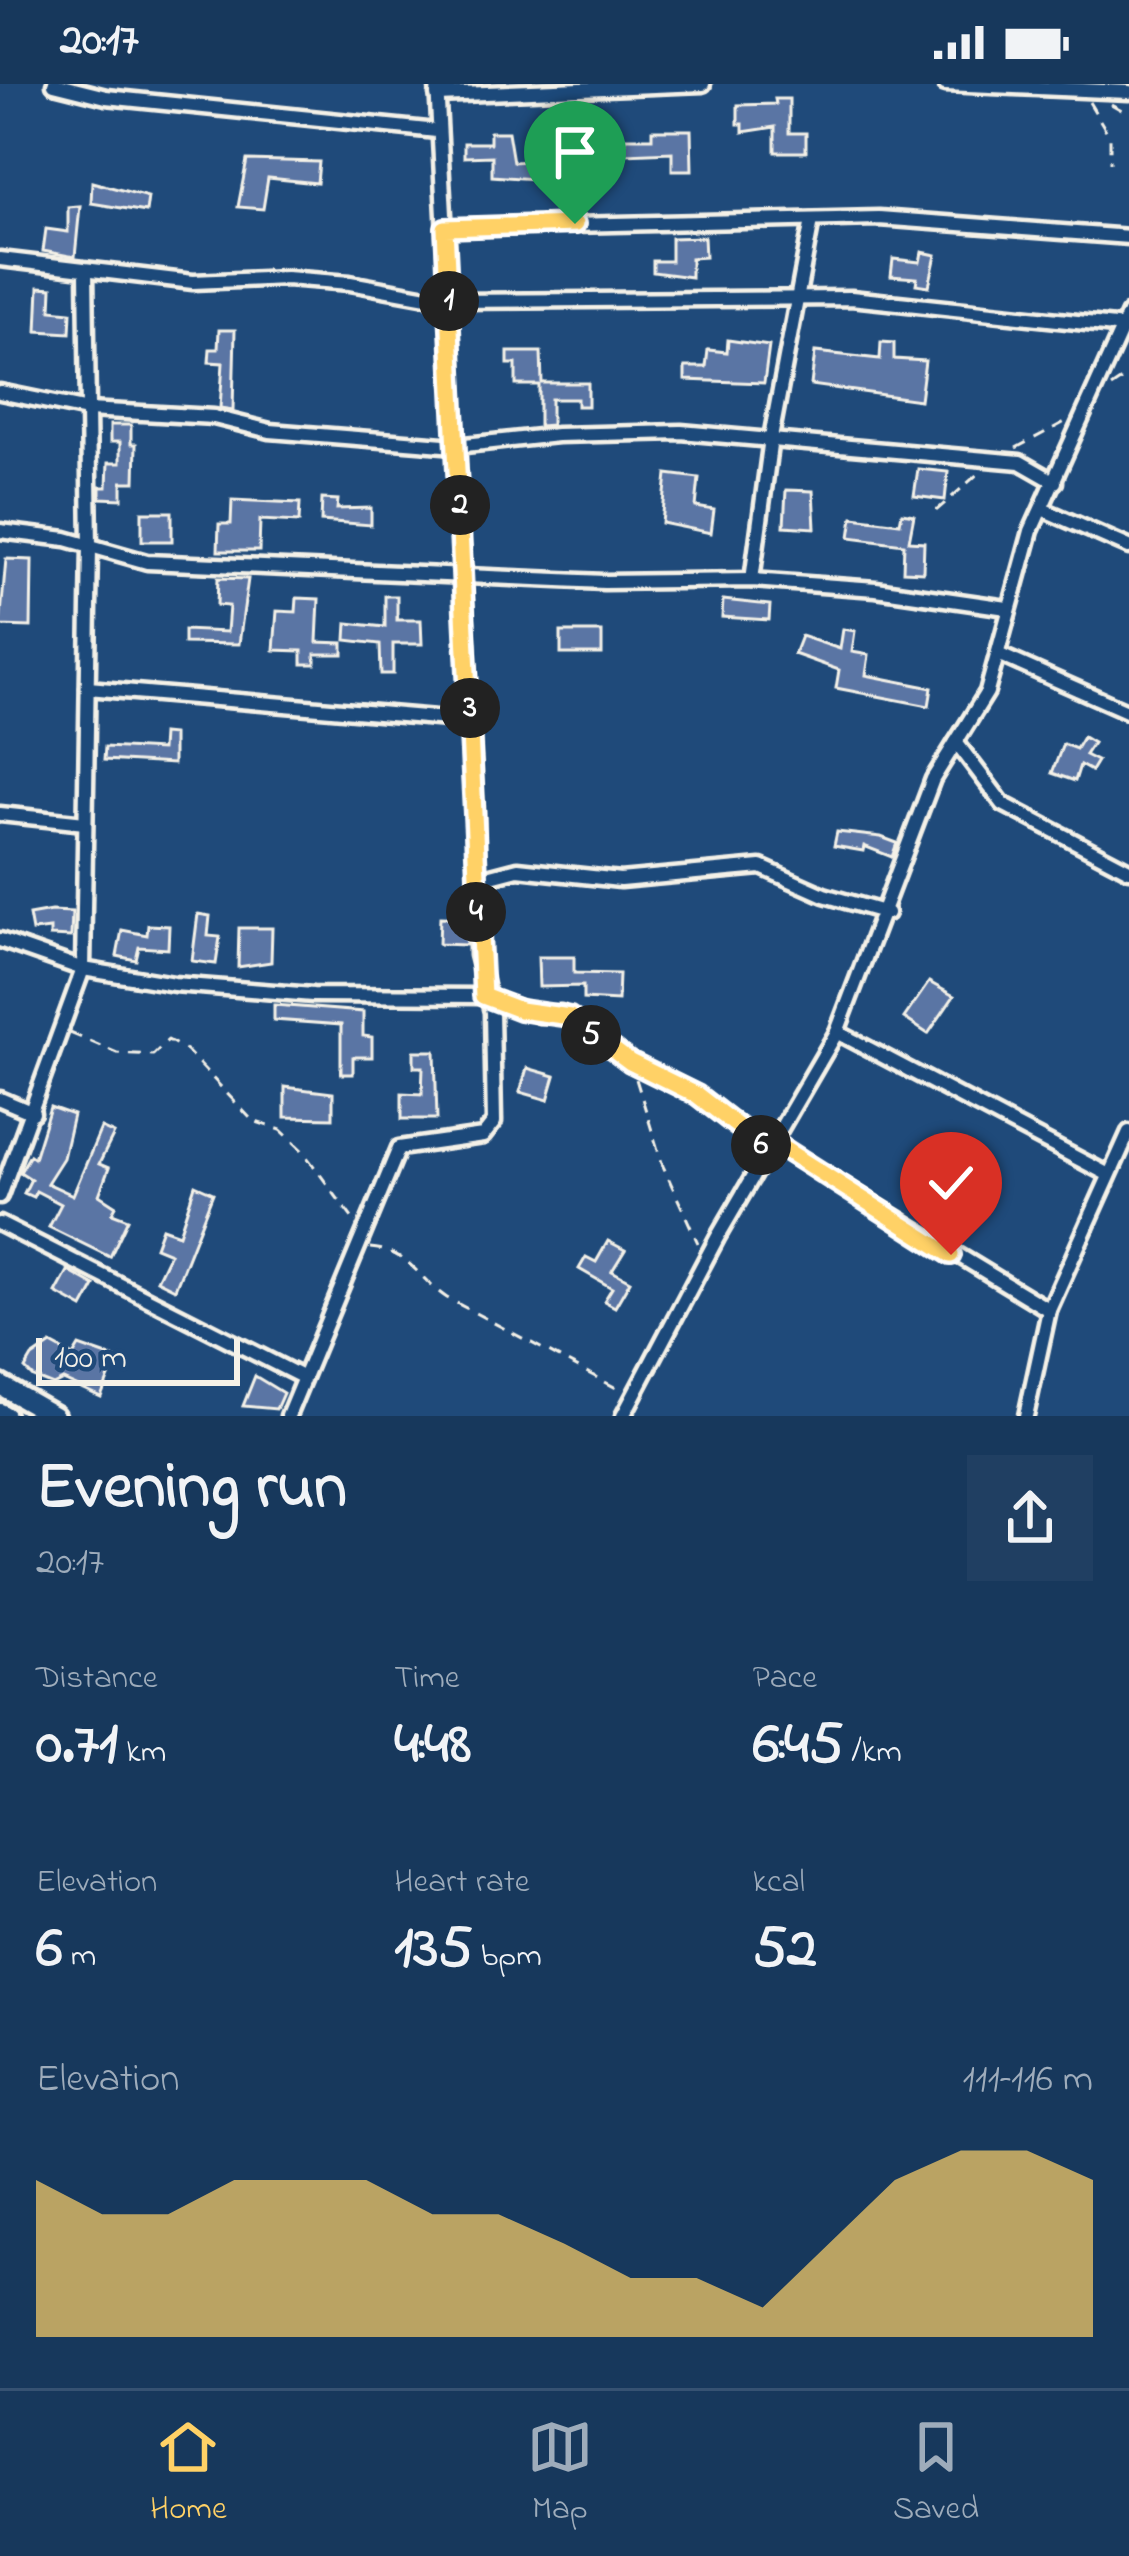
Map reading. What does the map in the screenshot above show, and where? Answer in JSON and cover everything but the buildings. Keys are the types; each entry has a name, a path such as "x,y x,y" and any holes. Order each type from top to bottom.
{"street":[{"path":"54,84 106,97 436,131"},
{"path":"288,1416 398,1148 490,1132 493,1037 491,1012 483,996 476,880 437,90 704,84"},
{"path":"945,84 1129,92"},
{"path":"445,228 812,220 968,222 1129,237"},
{"path":"752,580 771,438 812,220"},
{"path":"0,259 193,282 286,278 449,301 851,298 1126,320 1042,509 1007,608 1000,655 973,720 933,779 887,913 837,1032 704,1262 623,1416"},
{"path":"0,1196 83,970 91,546 86,272"},
{"path":"0,392 88,410 214,417 270,431 456,446 617,433 771,438 1030,465 1055,482"},
{"path":"1042,509 1129,548"},
{"path":"0,531 91,546 147,562 464,578 752,580 876,589 1007,608"},
{"path":"1000,655 1129,712"},
{"path":"88,688 471,722"},
{"path":"956,742 1003,804 1129,870"},
{"path":"0,814 85,823"},
{"path":"476,880 518,869 620,880 761,867 824,895 887,913"},
{"path":"0,940 83,970 174,984 313,995 483,996 520,1010 570,1017 630,1062 697,1095 770,1146 1049,1310"},
{"path":"837,1032 1109,1175"},
{"path":"0,1099 33,1113"},
{"path":"1026,1416 1049,1310 1129,1132"},
{"path":"0,1224 302,1377"},
{"path":"0,1385 54,1416"}],"path":[{"path":"1075,88 1097,110 1110,137 1110,163"},
{"path":"936,511 991,459 1050,434 1129,375"},
{"path":"63,1030 117,1053 153,1055 169,1040 186,1050 253,1121 281,1130 302,1150 355,1220 354,1252 374,1247 413,1262 447,1298 633,1399"},
{"path":"630,1062 653,1121 663,1166 704,1262"}],"route":[{"path":"575,224 445,228 476,813 477,955 483,996 540,1015 570,1017 630,1062 697,1095 768,1150 773,1142 951,1255"}]}
